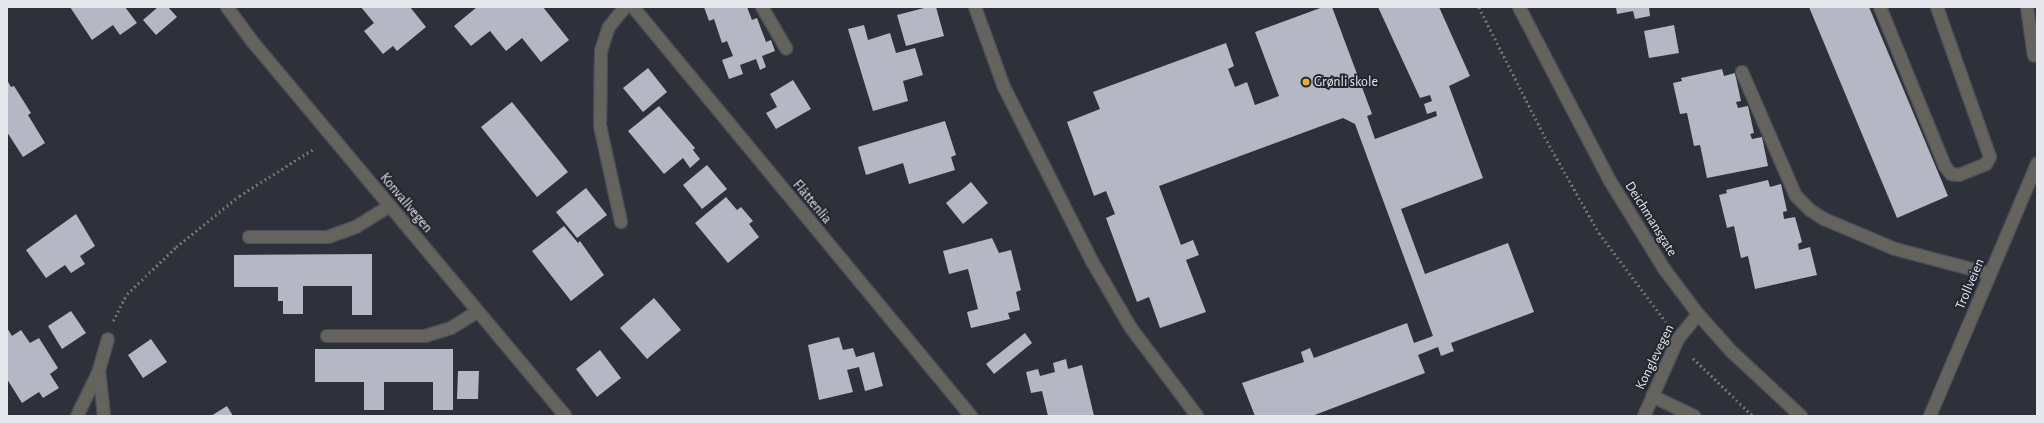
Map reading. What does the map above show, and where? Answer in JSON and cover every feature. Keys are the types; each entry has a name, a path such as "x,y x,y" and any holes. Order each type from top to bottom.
{"street":[{"name":"Konvallvegen","path":"227,7 252,41 561,415"},
{"path":"621,222 600,126 601,51 609,27 625,7"},
{"name":"Flåttenlia","path":"633,7 970,416"},
{"path":"762,7 786,48"},
{"path":"975,7 1004,87 1093,263 1131,328 1197,416"},
{"name":"Deichmansgate","path":"1519,7 1573,115 1634,224 1698,314 1731,351 1801,416"},
{"path":"1880,7 1945,166 1951,174 1959,175 1986,164 1990,157 1937,7"},
{"path":"2027,7 2034,56"},
{"path":"1742,72 1796,196 1810,210 1824,220 1895,249 1990,274"},
{"name":"Trollveien","path":"1930,416 2037,164"},
{"path":"249,237 328,236 356,227 389,206"},
{"path":"327,336 425,336 451,328 477,312"},
{"name":"Konglevegen","path":"1644,416 1678,339 1698,314"},
{"path":"77,416 99,370 108,339"},
{"path":"99,370 104,416"},
{"path":"1652,396 1694,416"}],"path":[{"path":"1479,7 1547,141 1599,233 1693,359 1753,416"},
{"path":"108,339 115,313 127,294 176,246 239,196 332,137"}],"building":[{"path":"70,7 125,7 137,23 120,35 113,25 92,40"},
{"path":"158,7 168,7 177,17 156,35 143,20"},
{"path":"361,7 410,7 426,27 397,51 393,46 383,54 364,31 374,23"},
{"path":"477,7 543,7 569,40 541,62 522,38 506,51 490,31 471,46 454,26"},
{"path":"704,7 747,7 752,20 757,18 766,42 771,40 775,51 762,56 766,67 760,70 756,59 740,65 743,74 729,79 722,60 733,56 727,41 722,43 714,19 709,21"},
{"path":"928,7 936,7 944,36 906,46 897,15"},
{"path":"1323,7 1332,7 1372,114 1367,116 1375,139 1437,116 1436,111 1427,114 1424,104 1432,101 1430,95 1420,98 1378,7 1439,7 1470,76 1449,86 1483,178 1401,209 1425,274 1508,243 1534,312 1451,343 1454,351 1441,356 1438,347 1418,355 1425,373 1312,416 1255,416 1242,383 1304,362 1301,352 1310,348 1314,358 1407,323 1414,343 1433,336 1355,124 1343,118 1159,186 1181,245 1193,240 1199,255 1186,260 1206,312 1160,328 1149,297 1137,302 1106,218 1115,214 1106,191 1094,196 1067,122 1100,109 1093,92 1226,43 1234,66 1228,69 1235,87 1247,82 1255,105 1279,96 1255,32"},
{"path":"1616,7 1649,7 1650,16 1635,19 1633,11 1617,14"},
{"path":"1809,7 1869,7 1948,196 1897,218"},
{"path":"864,25 868,40 890,33 896,53 915,48 923,75 903,81 908,101 873,111 848,29"},
{"path":"1674,25 1679,53 1649,58 1644,31"},
{"path":"648,68 667,92 643,112 623,88"},
{"path":"1722,69 1724,76 1735,73 1741,101 1736,102 1738,108 1748,106 1754,133 1750,134 1752,139 1762,137 1768,166 1707,178 1700,145 1694,146 1687,113 1680,114 1673,83 1682,81 1681,78"},
{"path":"7,80 11,87 14,86 31,113 28,115 45,143 23,157 7,132"},
{"path":"793,80 811,109 776,129 766,113 777,107 770,94"},
{"path":"512,102 568,172 537,197 481,127"},
{"path":"659,106 695,148 693,150 700,159 690,168 683,158 664,174 628,131"},
{"path":"945,121 956,155 951,157 955,170 909,184 903,163 866,175 858,147"},
{"path":"707,165 727,189 702,209 683,185"},
{"path":"1768,180 1770,187 1781,184 1787,211 1783,212 1784,219 1795,217 1802,242 1798,244 1799,250 1810,247 1817,275 1755,289 1748,256 1741,258 1734,226 1727,228 1719,195 1727,193 1726,190"},
{"path":"971,182 988,203 963,224 946,203"},
{"path":"586,188 607,215 577,238 556,212"},
{"path":"726,197 737,210 741,207 753,221 749,224 759,237 728,263 695,223"},
{"path":"76,214 95,246 80,256 85,264 71,273 65,265 46,278 26,250"},
{"path":"564,226 578,243 580,241 604,275 571,301 532,251"},
{"path":"992,238 999,253 1011,250 1021,290 1016,292 1020,310 1008,313 1010,319 971,328 967,312 978,309 968,269 949,274 943,251"},
{"path":"372,254 372,315 352,315 352,286 303,286 303,314 283,314 283,301 278,301 278,287 234,287 234,255"},
{"path":"654,298 681,330 647,359 620,328"},
{"path":"71,311 86,333 62,349 48,326"},
{"path":"7,328 12,336 21,330 30,343 39,338 58,368 50,374 59,388 43,398 39,392 22,403 7,379"},
{"path":"1025,333 1032,343 994,374 986,364"},
{"path":"839,337 843,350 853,348 856,357 874,352 883,386 865,391 859,367 847,370 853,392 819,400 808,345"},
{"path":"151,339 167,362 143,378 128,355"},
{"path":"315,349 453,349 453,410 433,410 433,382 384,382 384,410 364,410 364,382 315,382"},
{"path":"600,350 621,378 597,397 576,369"},
{"path":"1066,359 1068,369 1082,365 1094,416 1048,416 1042,391 1031,393 1026,372 1038,369 1040,376 1055,372 1053,363"},
{"path":"458,371 479,371 478,399 457,399"},
{"path":"227,406 233,416 211,416"}],"place":[{"name":"Grønli skole","path":"1306,82"}]}
